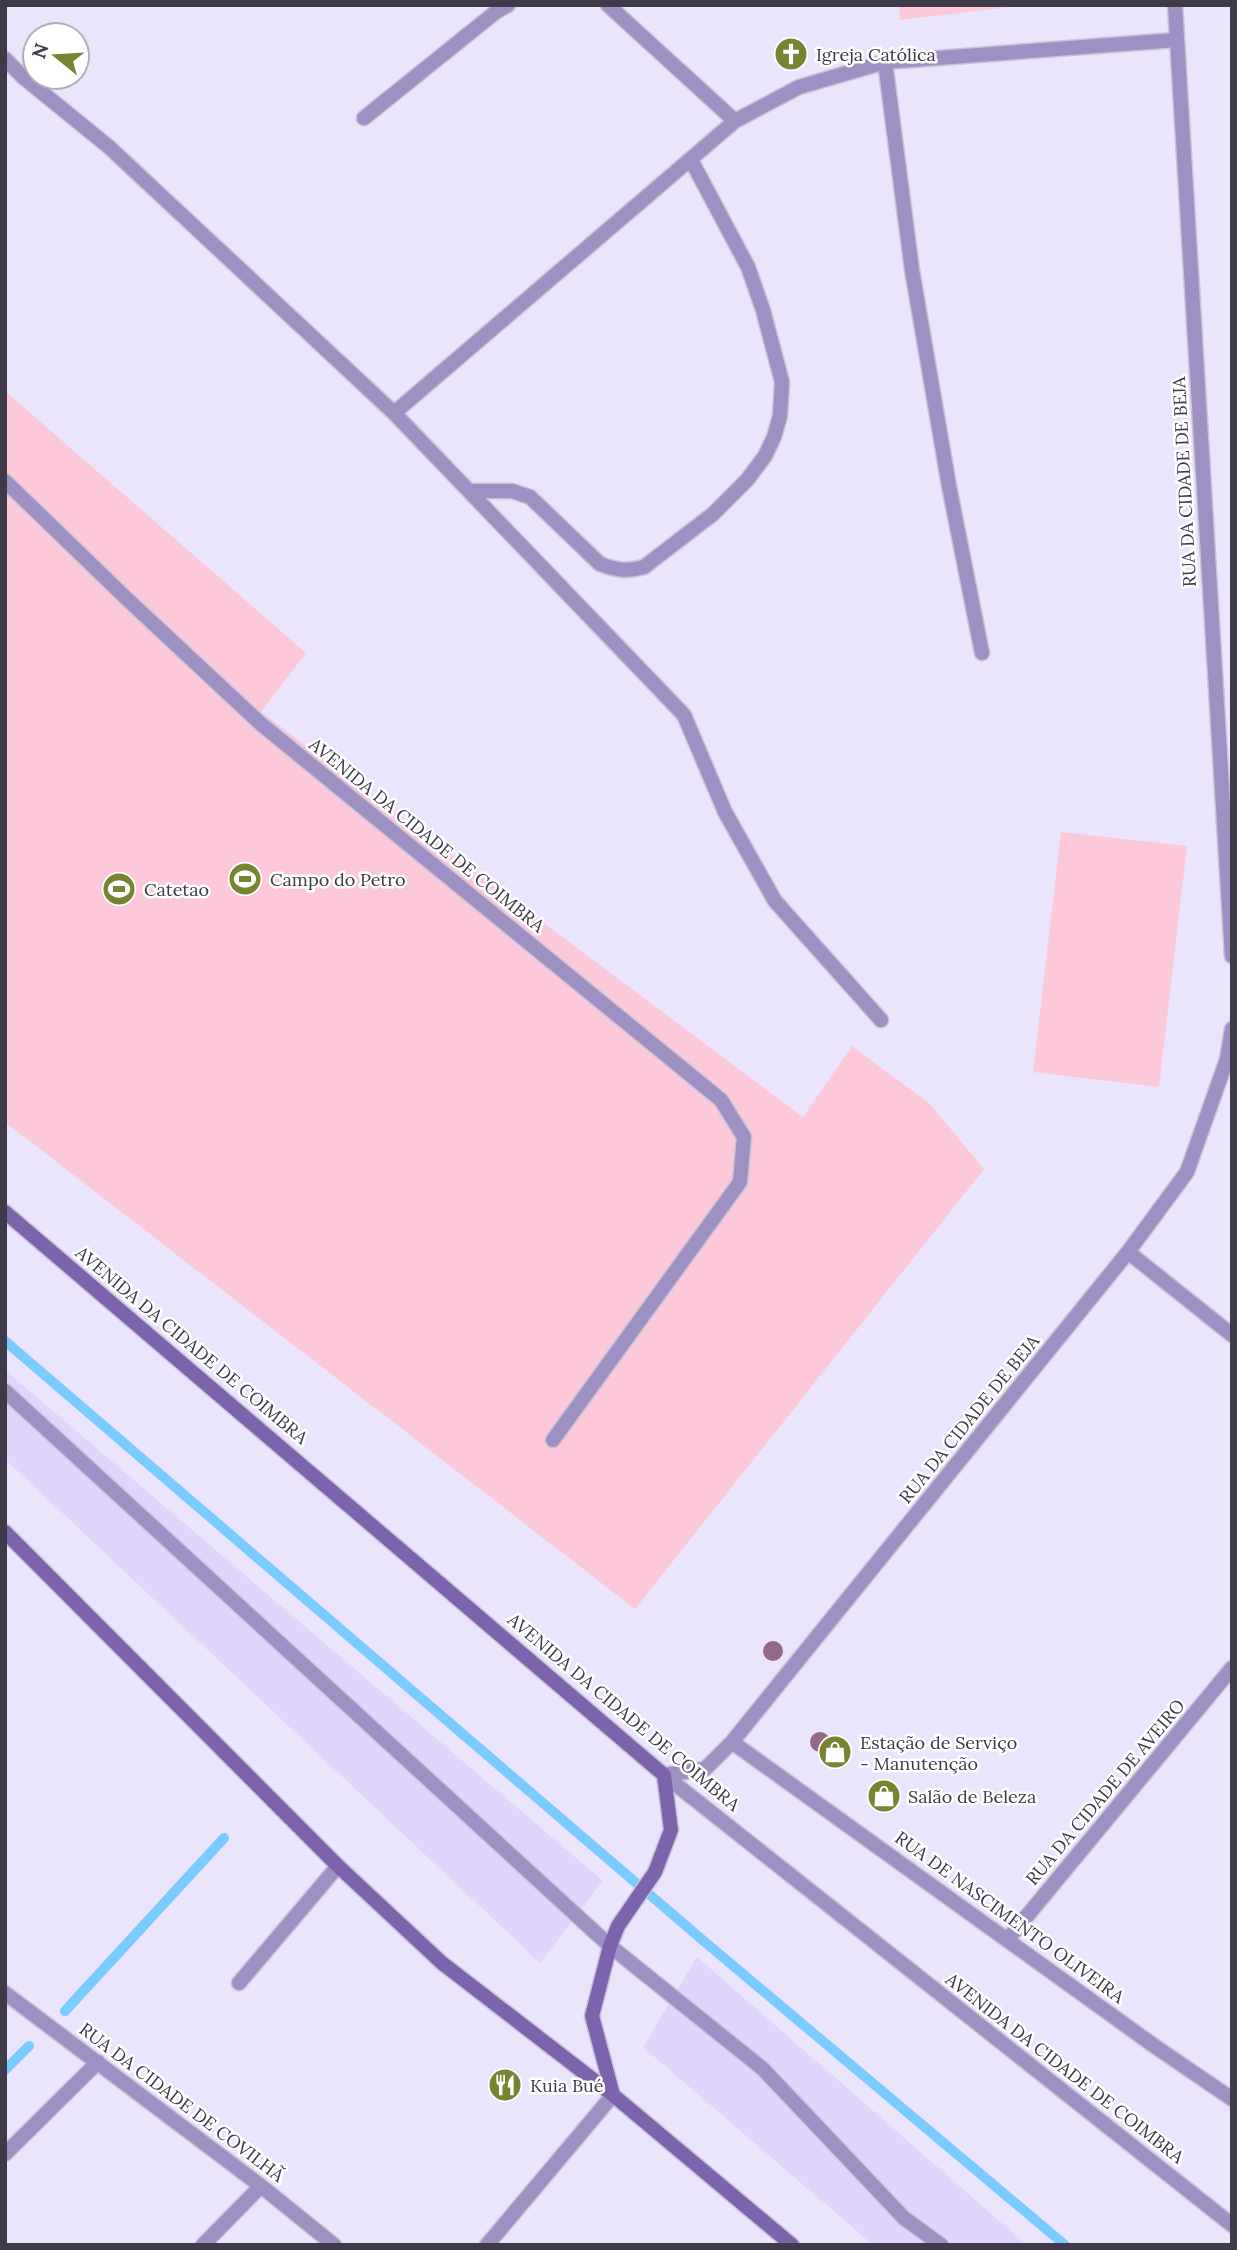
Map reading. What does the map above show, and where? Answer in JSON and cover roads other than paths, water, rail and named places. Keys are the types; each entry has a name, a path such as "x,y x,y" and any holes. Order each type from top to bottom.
{"main road":[{"name":"AVENIDA DA CIDADE DE COIMBRA","path":"5,1212 664,1775"},
{"path":"5,1532 338,1866 442,1963 613,2095 792,2245"},
{"path":"613,2095 592,2016 610,1946 618,1926 655,1871 671,1830 664,1775"}],"street":[{"path":"365,118 497,11 508,5"},
{"path":"608,5 736,121"},
{"name":"RUA DA CIDADE DE BEJA","path":"1175,5 1232,956"},
{"path":"394,413 736,121 799,86 885,62 1176,40"},
{"path":"5,59 23,77 109,147 394,413 684,715 724,812 775,901 881,1020"},
{"path":"885,62 912,270 949,486 982,653"},
{"path":"469,491 512,491 530,497 600,564 630,571 644,567 713,514 747,480 765,456 775,437 780,416 782,383 763,310 748,267 691,160"},
{"name":"AVENIDA DA CIDADE DE COIMBRA","path":"5,481 261,724 721,1100 744,1137 740,1182 553,1440"},
{"name":"RUA DA CIDADE DE BEJA","path":"664,1775 705,1769 732,1742 1128,1252 1187,1172 1227,1059 1232,1029"},
{"path":"1128,1252 1232,1335"},
{"path":"5,1391 610,1946 763,2069 904,2218 941,2245"},
{"name":"RUA DA CIDADE DE AVEIRO","path":"1008,1939 1232,1668"},
{"name":"RUA DE NASCIMENTO OLIVEIRA","path":"732,1742 1232,2099"},
{"name":"AVENIDA DA CIDADE DE COIMBRA","path":"664,1775 1232,2225"},
{"path":"239,1983 338,1866"},
{"name":"RUA DA CIDADE DE COVILHÃ","path":"5,1993 261,2186 334,2245"},
{"path":"5,2154 98,2062"},
{"path":"487,2245 613,2095"},
{"path":"203,2245 261,2186"}],"waterway":[{"path":"5,1341 699,1937 1065,2245"},
{"path":"65,2011 224,1838"},
{"path":"5,2070 29,2046"}],"place":[{"name":"Igreja Católica","path":"791,54"},
{"name":"Campo do Petro","path":"245,879"},
{"name":"Catetao","path":"119,889"},
{"name":"Estação de Serviço - Manutenção","path":"835,1752"},
{"name":"Salão de Beleza","path":"884,1796"},
{"name":"Kuia Bué","path":"505,2085"}]}
